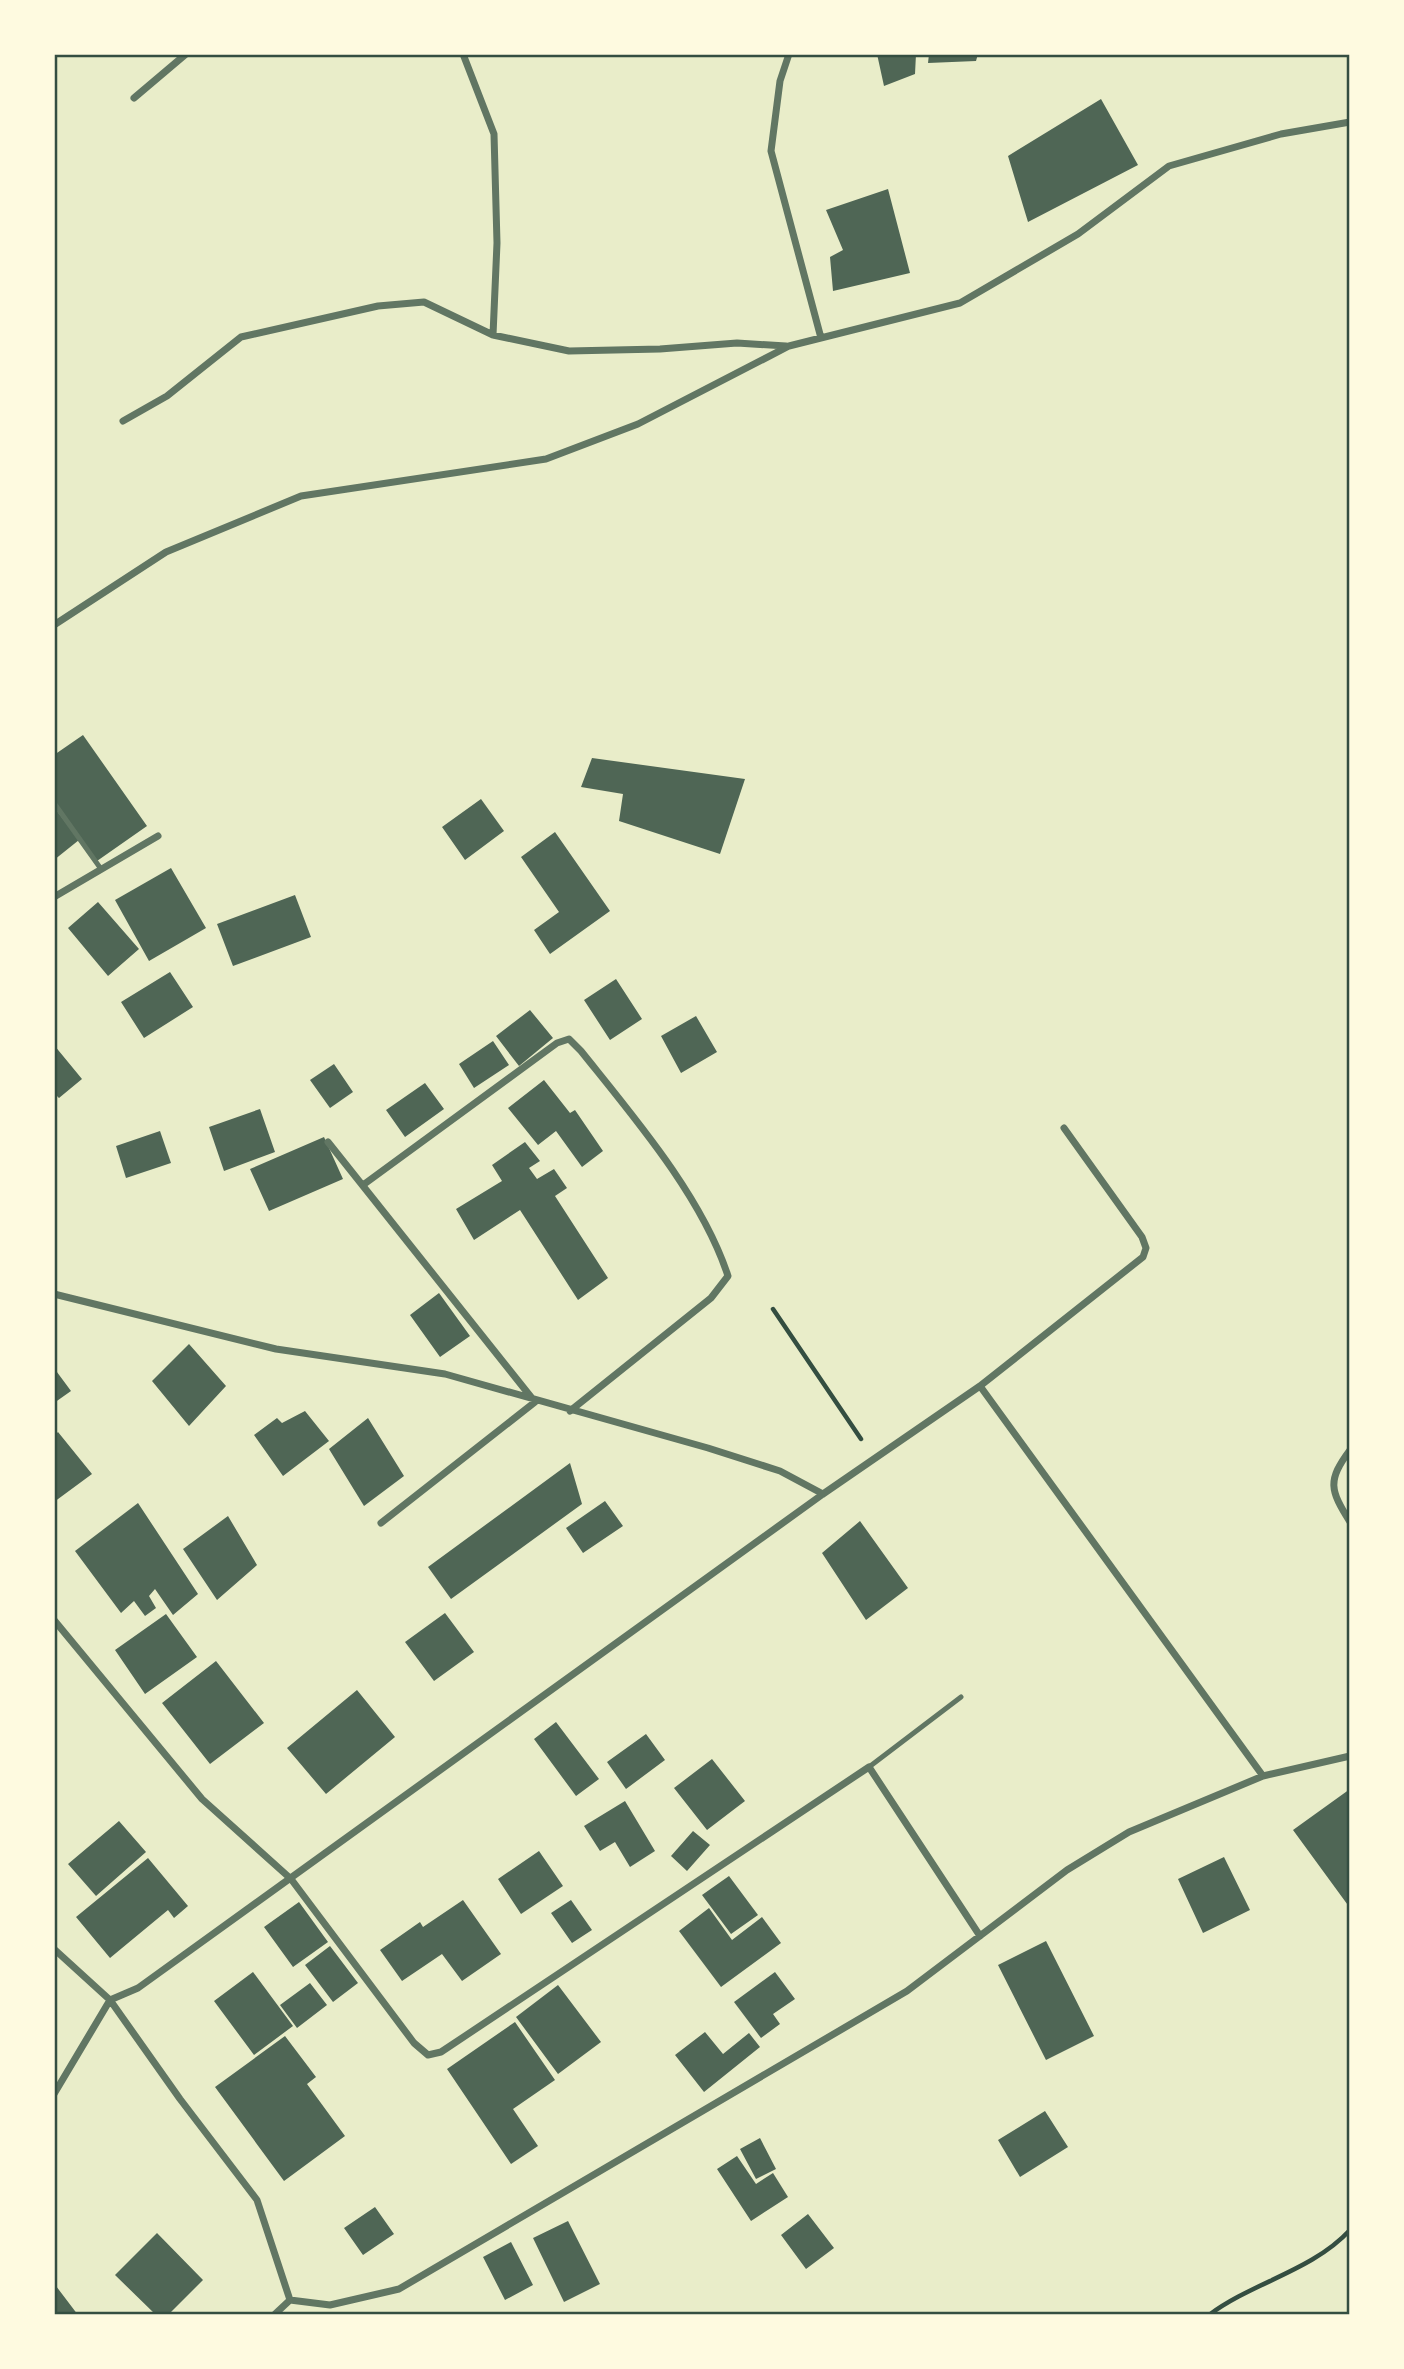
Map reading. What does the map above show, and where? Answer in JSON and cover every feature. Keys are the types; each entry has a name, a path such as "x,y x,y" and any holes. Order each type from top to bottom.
{"street":[{"path":"134,98 187,54"},
{"path":"463,54 494,134 497,243 493,335"},
{"path":"789,54 780,80 771,151 821,338"},
{"path":"54,625 166,552 301,496 546,459 638,424 789,346 960,303 1078,234 1169,166 1282,134 1350,122"},
{"path":"123,422 167,396 241,337 378,306 424,302 493,335 569,351 660,349 737,343 789,346"},
{"path":"54,897 158,836"},
{"path":"362,1185 557,1043 569,1039 653,1141 719,1250 728,1276 711,1298 570,1411"},
{"path":"54,2094 110,2000 138,1988 823,1494 980,1386 1143,1257 1146,1248 1142,1237 1063,1128"},
{"path":"328,1142 535,1402"},
{"path":"54,1294 276,1349 445,1374 535,1402 708,1448 780,1471 823,1494"},
{"path":"980,1386 1264,1776"},
{"path":"381,1523 535,1402"},
{"path":"1350,1450 1336,1469 1332,1483 1338,1503 1350,1522"},
{"path":"54,1620 202,1799 291,1879 414,2043 428,2055 441,2052 869,1767 980,1936"},
{"path":"290,2300 330,2305 400,2289 645,2147 907,1990 1067,1870 1129,1832 1264,1776 1350,1756"},
{"path":"54,1949 110,2000 180,2099 257,2200 290,2300"},
{"path":"274,2315 290,2300"}],"lane":[{"path":"54,803 101,869"},
{"path":"869,1767 961,1698"}],"path":[{"path":"773,1310 874,1458"},
{"path":"1209,2315 1225,2303 1302,2266 1350,2230"}],"building":[{"path":"877,54 916,54 915,74 884,86"},
{"path":"929,54 978,54 976,61 928,63"},
{"path":"1101,99 1138,165 1028,222 1008,156"},
{"path":"888,189 910,273 833,291 830,257 843,250 826,210"},
{"path":"83,735 147,826 97,861 54,800 54,755"},
{"path":"592,758 745,779 720,854 619,821 623,794 581,787"},
{"path":"481,799 504,831 465,860 442,827"},
{"path":"54,807 79,840 54,860"},
{"path":"555,832 610,911 550,954 534,930 559,912 521,857"},
{"path":"171,868 206,928 149,961 115,900"},
{"path":"295,895 311,937 233,966 217,924"},
{"path":"98,902 139,949 108,976 68,928"},
{"path":"170,972 193,1007 144,1038 121,1002"},
{"path":"616,979 642,1019 610,1040 584,1000"},
{"path":"530,1010 553,1038 519,1066 496,1036"},
{"path":"696,1016 717,1052 681,1073 661,1036"},
{"path":"493,1041 509,1065 474,1088 459,1064"},
{"path":"54,1045 82,1079 59,1098 54,1093"},
{"path":"334,1064 353,1092 330,1108 310,1080"},
{"path":"544,1080 570,1113 575,1110 603,1151 582,1167 556,1131 538,1145 508,1108"},
{"path":"425,1083 444,1109 405,1137 386,1110"},
{"path":"260,1109 275,1152 224,1171 209,1127"},
{"path":"160,1131 171,1163 126,1178 116,1146"},
{"path":"324,1137 343,1179 269,1211 250,1169"},
{"path":"525,1142 540,1161 529,1168 537,1179 554,1169 567,1188 555,1196 608,1278 578,1300 520,1210 474,1240 456,1209 502,1181 492,1165"},
{"path":"439,1293 470,1336 440,1357 410,1315"},
{"path":"189,1344 226,1386 189,1426 152,1381"},
{"path":"54,1368 71,1391 54,1403"},
{"path":"305,1411 329,1441 283,1476 254,1435 277,1418 282,1423"},
{"path":"368,1418 404,1476 364,1506 329,1449"},
{"path":"58,1432 92,1474 54,1502 54,1436"},
{"path":"570,1463 582,1504 451,1599 428,1567"},
{"path":"605,1501 623,1526 583,1553 566,1528"},
{"path":"138,1503 198,1594 173,1615 155,1589 149,1596 156,1608 145,1616 134,1601 121,1613 75,1551"},
{"path":"228,1516 257,1565 217,1600 183,1549"},
{"path":"860,1521 908,1588 866,1620 822,1553"},
{"path":"445,1613 474,1652 434,1681 405,1642"},
{"path":"166,1614 197,1657 145,1694 115,1650"},
{"path":"216,1661 264,1723 210,1764 162,1703"},
{"path":"357,1690 395,1737 326,1794 287,1748"},
{"path":"556,1722 599,1779 576,1796 534,1739"},
{"path":"646,1734 665,1760 626,1789 607,1762"},
{"path":"712,1759 745,1801 707,1830 674,1788"},
{"path":"1350,1789 1350,1908 1293,1830"},
{"path":"625,1801 655,1851 630,1867 615,1842 600,1851 584,1826"},
{"path":"119,1821 146,1852 96,1896 68,1864"},
{"path":"693,1831 710,1845 687,1871 671,1856"},
{"path":"539,1851 563,1886 521,1914 498,1879"},
{"path":"1224,1857 1250,1910 1203,1933 1178,1879"},
{"path":"148,1858 188,1906 174,1918 168,1910 110,1958 76,1917"},
{"path":"729,1876 758,1915 731,1934 702,1895"},
{"path":"463,1900 501,1954 462,1981 442,1954 402,1981 380,1950 420,1922 423,1927"},
{"path":"571,1900 592,1930 572,1943 551,1913"},
{"path":"299,1902 328,1942 293,1967 264,1927"},
{"path":"709,1908 732,1940 762,1917 781,1943 721,1987 679,1931"},
{"path":"1046,1941 1094,2036 1046,2060 998,1965"},
{"path":"330,1946 358,1983 333,2002 305,1965"},
{"path":"253,1972 293,2026 254,2055 214,2001"},
{"path":"775,1972 795,1999 773,2014 780,2024 761,2038 734,2002"},
{"path":"310,1983 327,2005 297,2028 280,2005"},
{"path":"558,1985 601,2042 558,2074 516,2017"},
{"path":"515,2022 555,2080 513,2109 538,2146 511,2164 447,2069"},
{"path":"705,2032 723,2054 749,2033 760,2047 704,2092 675,2055"},
{"path":"285,2036 316,2077 307,2084 345,2136 284,2181 215,2087"},
{"path":"1045,2111 1068,2147 1020,2177 998,2140"},
{"path":"760,2138 776,2169 756,2179 740,2149"},
{"path":"737,2156 756,2184 773,2173 788,2197 751,2221 717,2169"},
{"path":"375,2207 394,2234 363,2255 344,2228"},
{"path":"808,2214 834,2248 806,2269 781,2235"},
{"path":"568,2221 600,2284 564,2302 533,2238"},
{"path":"157,2233 203,2280 168,2315 156,2315 115,2275"},
{"path":"511,2242 533,2285 505,2300 483,2257"},
{"path":"56,2286 78,2315 54,2315"}]}
